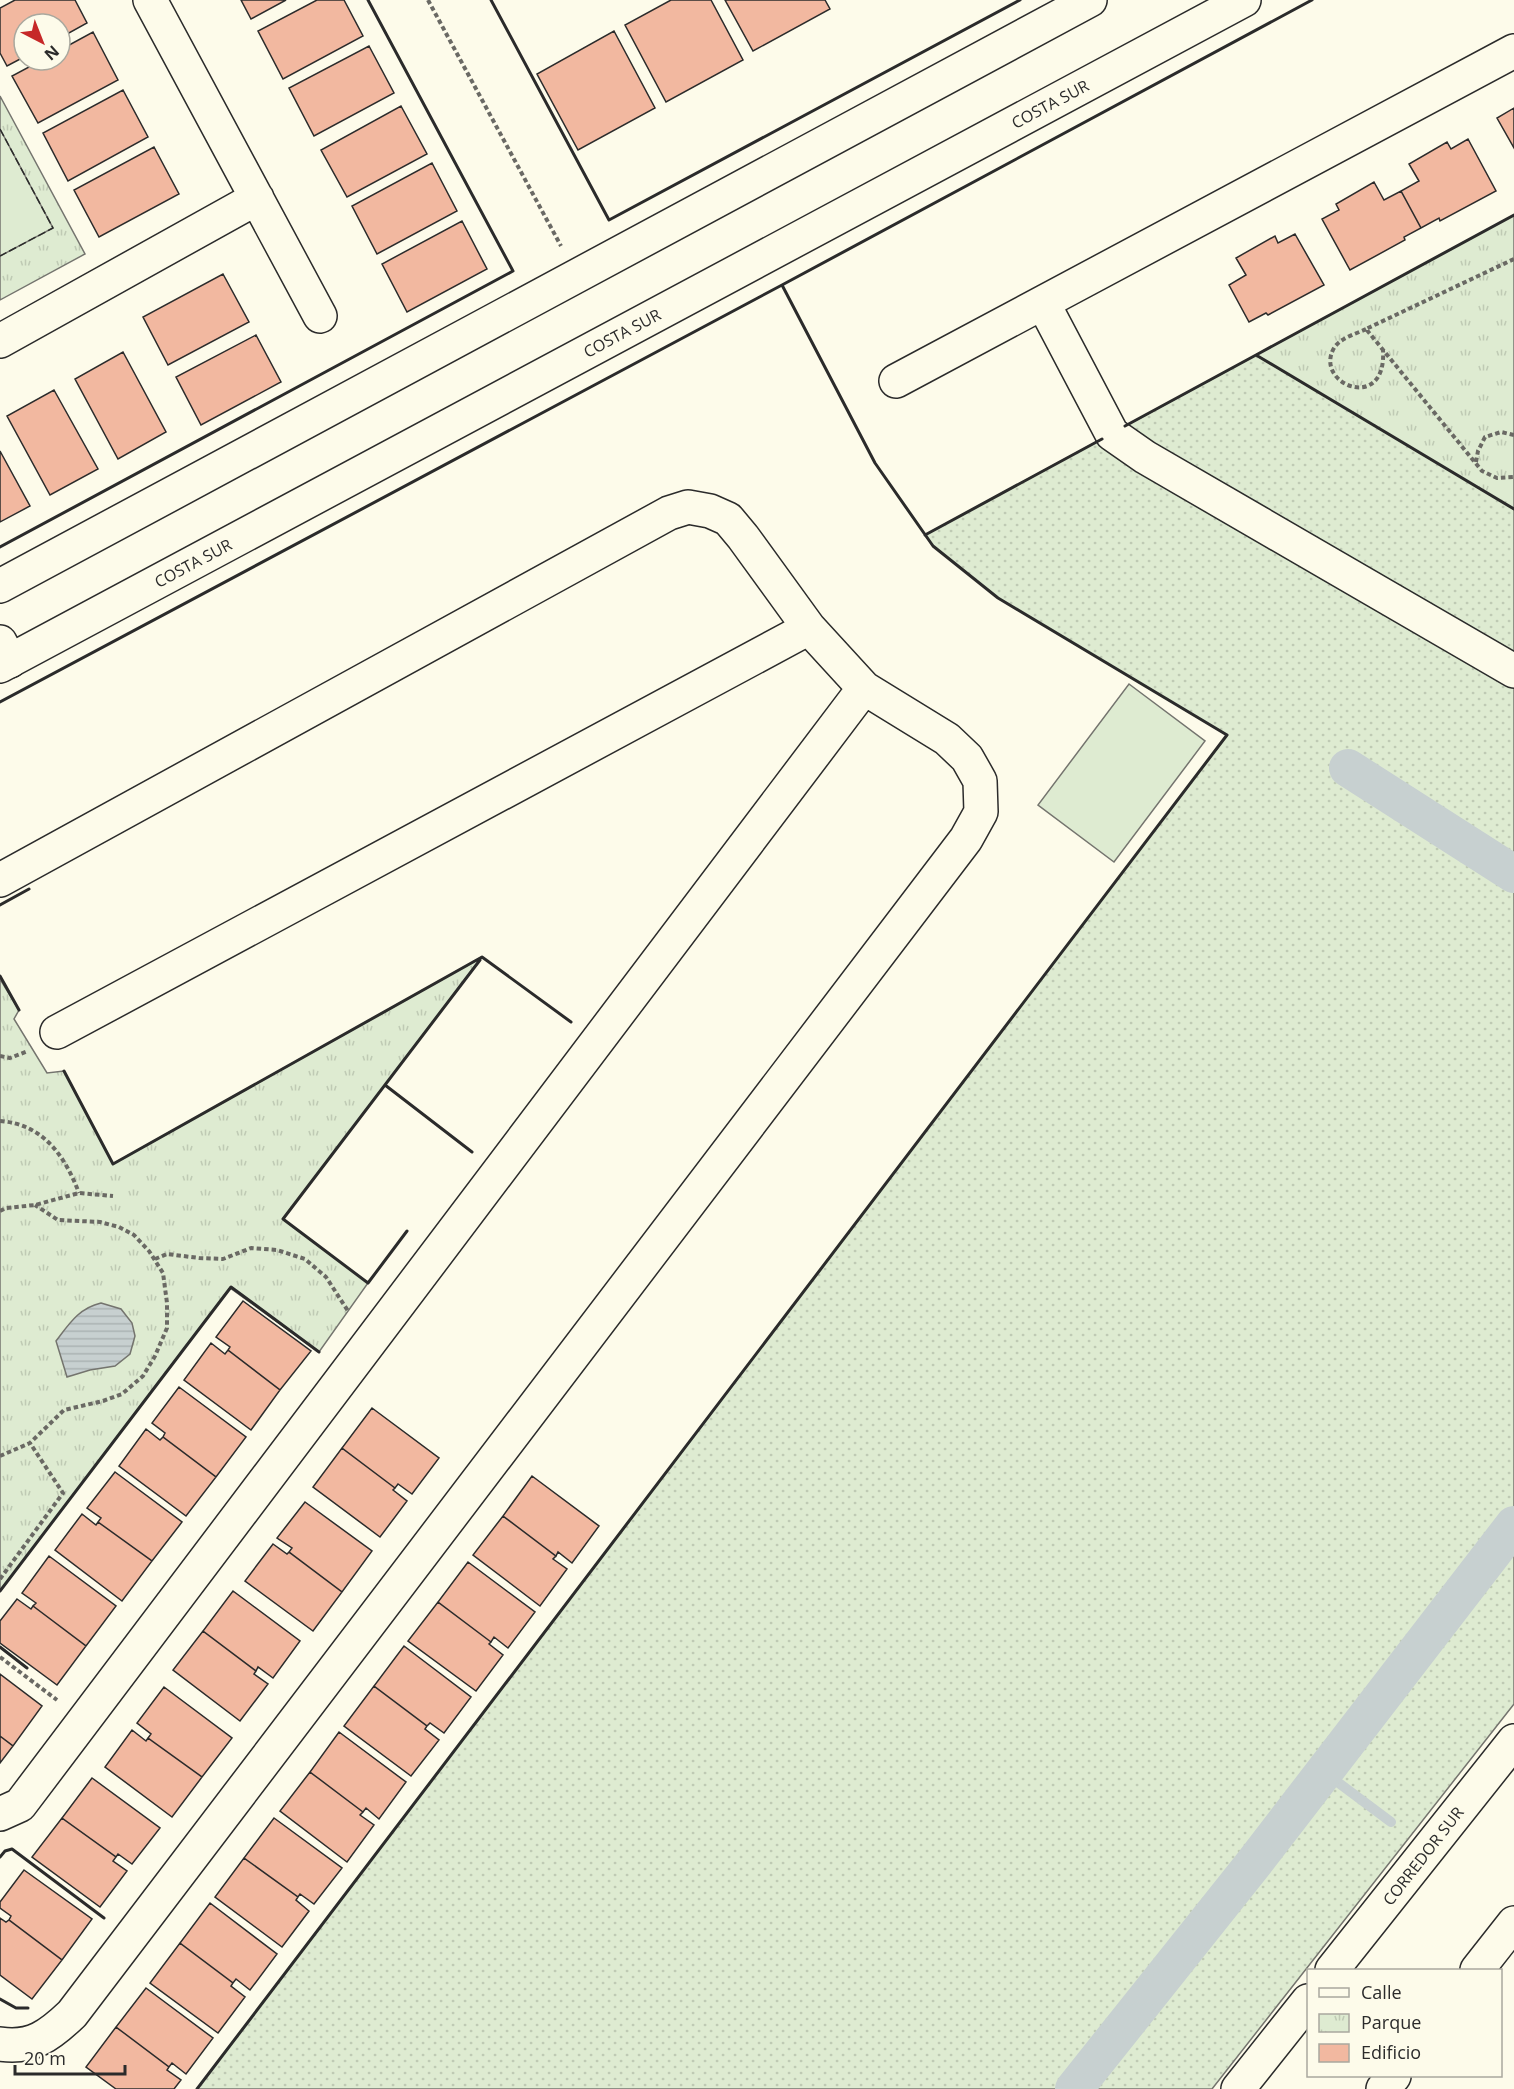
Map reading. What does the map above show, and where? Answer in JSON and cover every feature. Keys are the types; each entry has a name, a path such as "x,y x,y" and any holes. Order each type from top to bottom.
{"main road":[{"path":"150,0 320,316"},
{"path":"0,586 1090,0"},
{"name":"COSTA SUR","path":"3,656 1211,8 1244,0"},
{"path":"896,381 1514,51"},
{"path":"0,341 257,198"},
{"path":"1043,303 1112,434 1145,457 1514,671"},
{"path":"0,880 669,513 688,507 710,511 728,519 809,628 864,688 947,739 967,758 980,781 981,812 966,838 72,2014 54,2032 34,2042 12,2046 0,2044"},
{"path":"46,1040 809,628"},
{"path":"0,1814 20,1806 864,688"},
{"name":"CORREDOR SUR","path":"1334,1969 1514,1741"},
{"path":"1479,1969 1514,1923"},
{"path":"1238,2089 1307,2002"},
{"path":"1383,2089 1393,2077"}],"path":[{"path":"428,0 577,275"},
{"path":"1383,350 1384,360 1380,376 1371,386 1356,388 1343,384 1334,374 1331,362 1334,348 1346,338 1514,259"},
{"path":"1366,329 1482,471 1497,478 1514,477"},
{"path":"1476,463 1478,450 1485,437 1501,432 1514,435"},
{"path":"0,1056 10,1058 46,1040"},
{"path":"0,1121 34,1131 54,1146 71,1170 79,1192"},
{"path":"0,1211 6,1208 35,1205 79,1192 113,1196"},
{"path":"0,1456 30,1443 64,1410 122,1394 143,1376 167,1328 167,1303 163,1273 134,1235 119,1227 100,1222 58,1220 35,1205"},
{"path":"154,1259 167,1254 223,1259 251,1248 277,1250 305,1259 326,1277 353,1319"},
{"path":"0,1579 63,1492 30,1443"},
{"path":"0,1658 61,1703"}],"green space":[{"path":"0,96 85,254 0,300"},
{"path":"0,129 53,228 0,256"},
{"path":"1514,215 1514,509 1256,355"},
{"path":"1256,355 1514,509 1514,1704 1212,2089 197,2089 1227,735 998,598 933,546 925,535"},
{"path":"1129,684 1205,741 1114,862 1038,805"},
{"path":"482,957 283,1219 368,1283 319,1352 230,1288 0,1591 0,979 19,1010 14,1019 47,1073 64,1071 113,1164"}],"shaded area":[{"path":"101,1303 121,1309 132,1323 135,1336 130,1354 115,1366 67,1377 56,1341 81,1313"}],"building":[{"path":"15,0 75,0 87,23 72,31 72,12 12,12 12,63 7,66 0,53 0,8"},
{"path":"241,0 286,0 251,19"},
{"path":"317,0 344,0 363,36 283,79 258,31"},
{"path":"671,0 711,0 743,60 666,102 625,25"},
{"path":"725,0 825,0 830,9 753,51"},
{"path":"614,31 655,108 578,150 537,74"},
{"path":"93,32 118,80 38,123 12,76 20,72 72,72 72,43"},
{"path":"369,46 394,93 314,136 289,88"},
{"path":"123,90 148,137 68,181 43,133"},
{"path":"401,106 427,154 347,197 321,150"},
{"path":"1514,108 1514,148 1497,118"},
{"path":"1468,139 1496,191 1440,221 1439,218 1421,228 1401,191 1419,181 1409,164 1447,142 1451,149"},
{"path":"154,147 179,194 99,237 74,190"},
{"path":"432,163 457,211 377,254 352,206"},
{"path":"1374,182 1384,200 1401,191 1421,228 1404,237 1405,240 1350,270 1322,219 1339,210 1336,204"},
{"path":"462,221 487,269 407,312 382,264"},
{"path":"1295,234 1324,285 1268,315 1266,313 1249,322 1229,285 1246,275 1236,258 1275,236 1278,243"},
{"path":"223,274 249,322 168,365 143,317"},
{"path":"256,335 281,382 201,425 176,377"},
{"path":"123,352 166,432 118,459 75,379"},
{"path":"54,390 98,469 50,495 7,416"},
{"path":"0,451 30,506 0,522"},
{"path":"243,1301 311,1351 280,1390 228,1350 230,1347 216,1337"},
{"path":"211,1343 225,1354 228,1350 280,1390 251,1430 184,1380"},
{"path":"179,1387 246,1437 216,1477 163,1437 165,1433 152,1423"},
{"path":"372,1408 439,1458 412,1494 398,1484 395,1488 342,1448"},
{"path":"146,1429 160,1440 163,1437 216,1477 186,1516 119,1466"},
{"path":"342,1448 395,1488 393,1490 407,1501 380,1537 313,1487"},
{"path":"115,1472 182,1522 152,1561 98,1522 101,1518 87,1508"},
{"path":"532,1476 599,1526 572,1563 558,1552 556,1556 503,1516"},
{"path":"305,1502 372,1551 342,1592 289,1552 292,1548 277,1538"},
{"path":"82,1514 96,1525 98,1522 152,1561 122,1601 55,1550"},
{"path":"503,1516 556,1556 553,1559 567,1569 540,1606 473,1555"},
{"path":"273,1544 287,1554 289,1552 342,1592 313,1631 245,1581"},
{"path":"49,1556 116,1606 86,1646 33,1606 36,1603 22,1593"},
{"path":"468,1562 535,1612 508,1648 494,1637 491,1642 438,1602"},
{"path":"233,1591 300,1641 273,1678 258,1667 256,1671 203,1631"},
{"path":"17,1599 31,1609 33,1606 86,1646 57,1685 0,1643 0,1621"},
{"path":"438,1602 491,1642 489,1644 503,1655 476,1691 408,1641"},
{"path":"203,1631 256,1671 254,1674 268,1684 240,1721 173,1670"},
{"path":"404,1646 471,1697 444,1733 430,1723 427,1726 374,1686"},
{"path":"0,1674 42,1706 13,1746 0,1736"},
{"path":"374,1686 427,1726 425,1729 439,1740 411,1776 344,1726"},
{"path":"164,1687 232,1738 202,1777 148,1738 151,1734 137,1723"},
{"path":"132,1730 146,1741 148,1738 202,1777 172,1817 105,1767"},
{"path":"339,1732 406,1782 379,1819 366,1808 363,1812 310,1772"},
{"path":"0,1736 13,1746 0,1763"},
{"path":"310,1772 363,1812 360,1815 374,1825 347,1862 280,1811"},
{"path":"92,1778 160,1828 132,1864 118,1854 116,1857 62,1818"},
{"path":"62,1818 116,1857 113,1861 127,1871 100,1907 32,1857"},
{"path":"274,1818 342,1868 314,1904 300,1894 298,1897 244,1858"},
{"path":"244,1858 298,1897 296,1900 309,1911 282,1947 215,1897"},
{"path":"24,1870 92,1919 62,1960 9,1920 11,1916 0,1908 0,1902"},
{"path":"210,1903 277,1954 250,1990 236,1979 233,1983 180,1943"},
{"path":"0,1918 6,1922 9,1920 62,1960 32,1999 0,1975"},
{"path":"180,1943 233,1983 231,1986 245,1997 218,2033 150,1983"},
{"path":"146,1988 213,2038 186,2074 172,2063 169,2067 116,2027"},
{"path":"116,2027 169,2067 167,2070 181,2080 174,2089 116,2089 86,2067"}],"waterway":[{"path":"1348,768 1514,874"},
{"path":"1074,2089 1254,1863 1514,1525"},
{"path":"1324,1772 1391,1822"}],"fence":[{"path":"0,129 53,228 0,256"}],"wall":[{"path":"0,547 513,271 368,0"},
{"path":"491,0 609,220 1020,0"},
{"path":"782,285 1312,0"},
{"path":"1256,355 1514,215"},
{"path":"0,702 782,285 875,463 933,546 998,598 1227,735 197,2089"},
{"path":"1125,426 1256,355 1514,509"},
{"path":"925,535 1102,439"},
{"path":"0,905 29,889"},
{"path":"64,1071 113,1164 482,957 571,1022"},
{"path":"407,1231 368,1283 283,1219 480,960"},
{"path":"0,976 19,1010"},
{"path":"385,1085 472,1152"},
{"path":"0,1591 231,1287 319,1352"},
{"path":"0,1647 27,1668"},
{"path":"0,1857 5,1851 12,1849 104,1918"},
{"path":"0,1999 16,2008 28,2008"}]}
